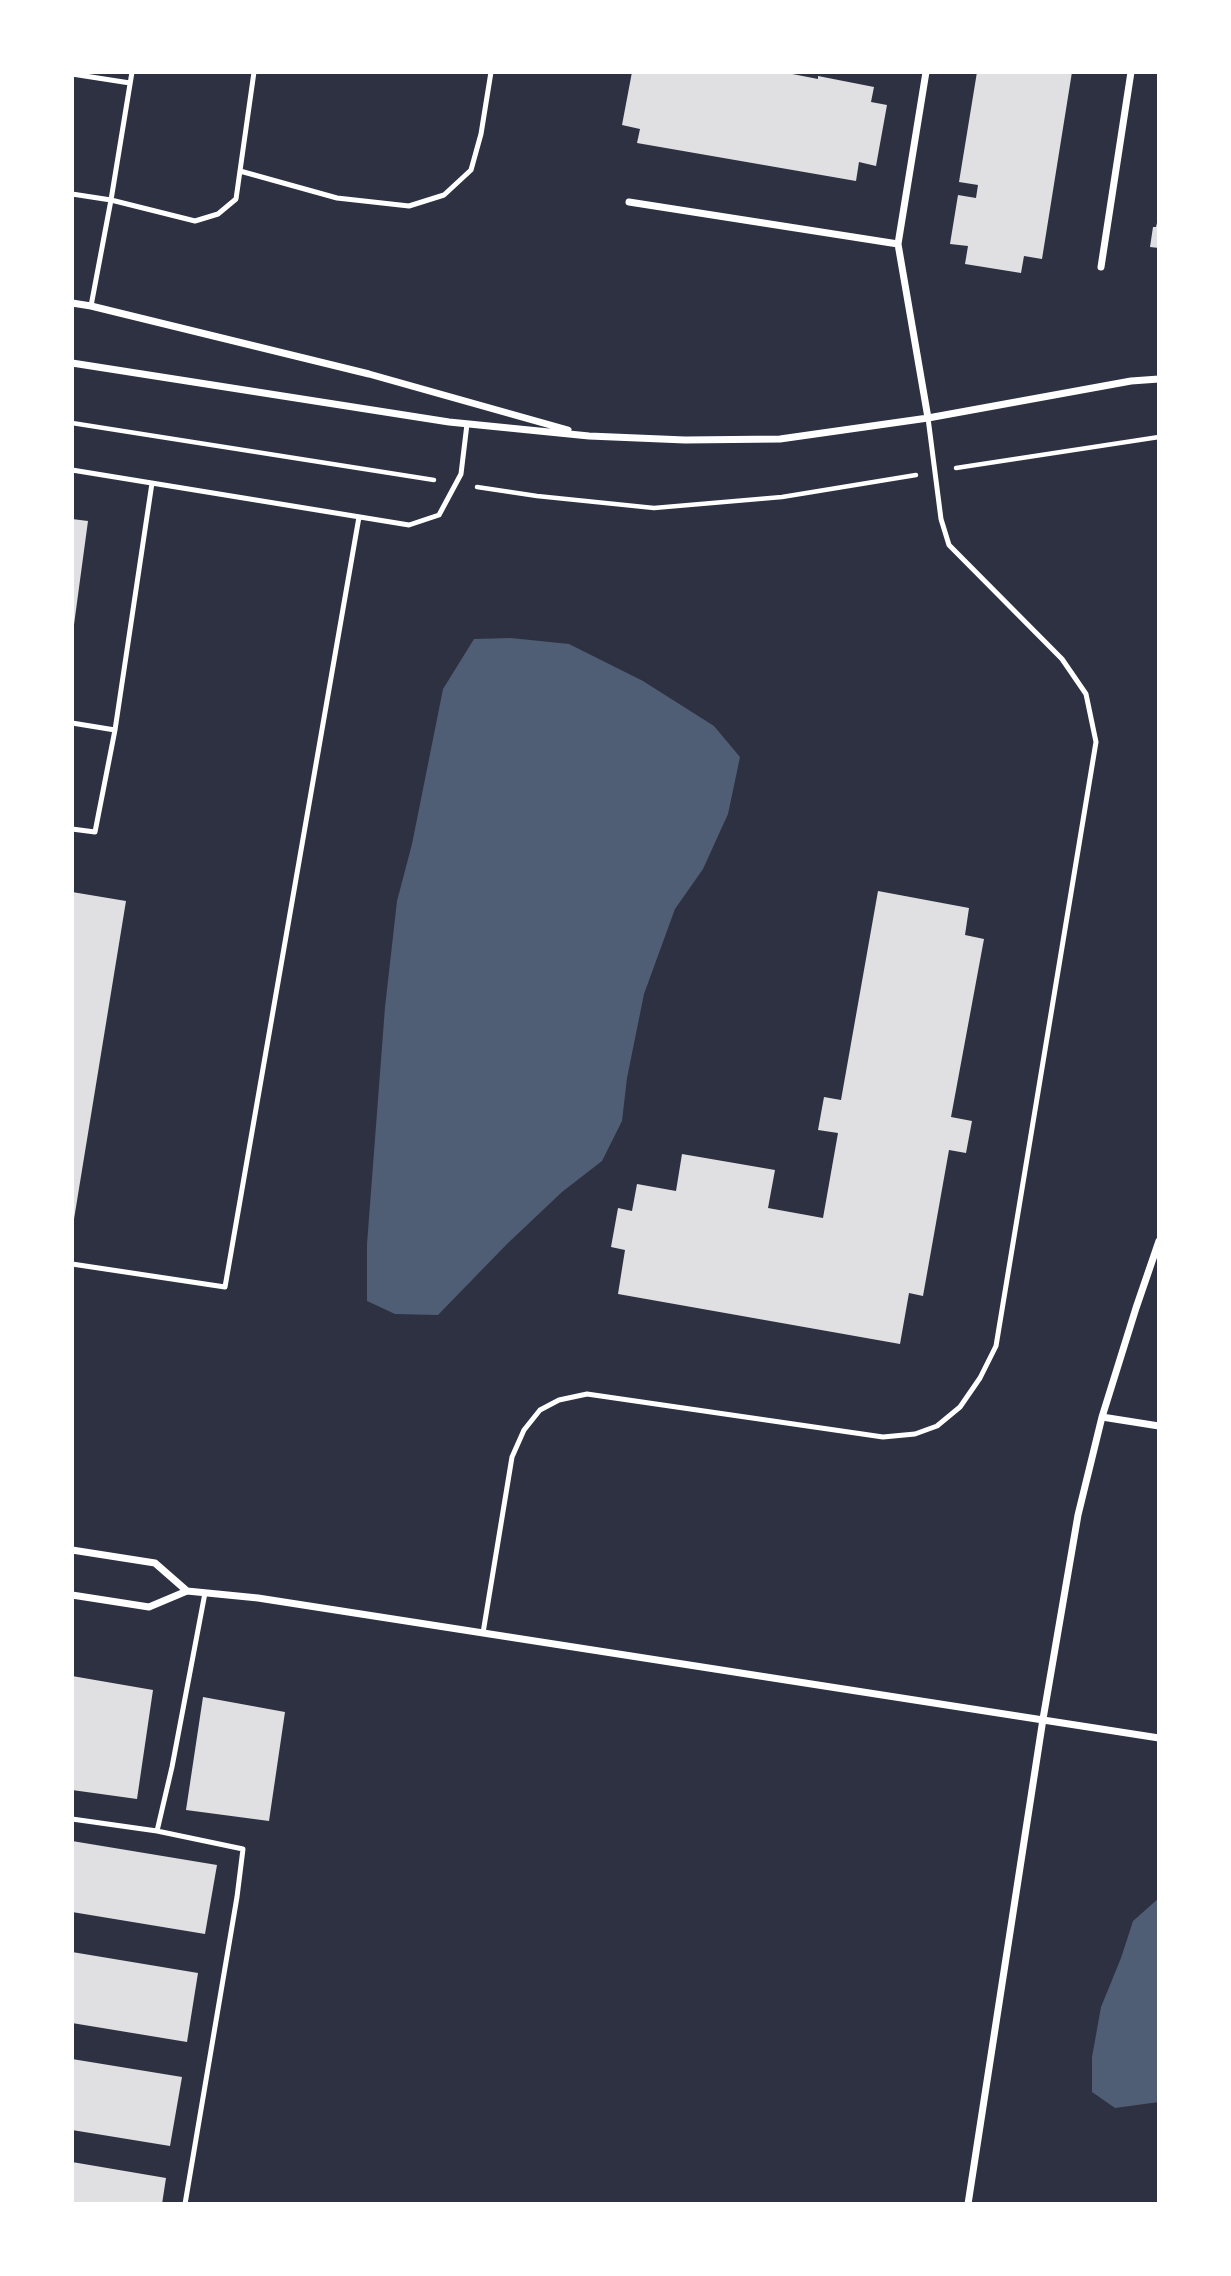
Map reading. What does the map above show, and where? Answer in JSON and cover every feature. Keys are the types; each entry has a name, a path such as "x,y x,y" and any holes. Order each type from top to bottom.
{"street":[{"path":"926,72 898,244 928,418"},
{"path":"1101,267 1131,72"},
{"path":"629,202 898,244"},
{"path":"72,303 369,374 589,436"},
{"path":"72,363 467,424 589,436 685,440 780,439 928,418 1131,381 1159,379"},
{"path":"968,2204 1043,1719 1078,1515 1102,1417 1159,1241"},
{"path":"1102,1417 1159,1426"},
{"path":"72,1550 155,1563 187,1591"},
{"path":"72,1595 149,1607 187,1591 258,1598 1159,1738"}],"lane":[{"path":"91,306 132,72"},
{"path":"72,194 111,200 195,221 218,214 236,199 254,72"},
{"path":"240,170 337,198 409,206 444,195 471,170 481,134 491,72"},
{"path":"72,74 130,83"},
{"path":"483,1633 512,1457 524,1430 540,1410 559,1400 587,1394 883,1437 915,1434 937,1426 960,1407 980,1378 996,1346 1096,742 1086,694 1062,659 949,545 941,519 928,418"},
{"path":"72,470 409,525 439,515 461,474 467,424"},
{"path":"72,829 95,832 115,730 152,483"},
{"path":"72,1264 225,1287 359,517"},
{"path":"72,723 115,730"},
{"path":"157,1830 172,1767 205,1593"},
{"path":"72,1819 157,1830 243,1849 185,2204"}],"path":[{"path":"72,423 537,496 654,508 782,497 1159,437"}],"water":[{"path":"511,638 569,644 643,681 714,726 740,757 728,814 703,869 675,909 644,994 627,1078 622,1121 602,1161 562,1192 438,1315 395,1314 367,1301 367,1244 385,1007 397,901 412,844 443,689 474,639"},
{"path":"1159,1898 1159,2102 1115,2108 1092,2092 1092,2057 1101,2007 1133,1921"}],"building":[{"path":"632,72 782,72 874,87 871,102 887,105 876,166 859,162 856,181 637,143 640,129 622,125"},
{"path":"977,72 1072,72 1042,259 1024,256 1021,273 965,264 968,246 950,244 958,195 976,198 978,185 959,182"},
{"path":"1158,219 1159,248 1150,247 1153,227 1156,227"},
{"path":"72,519 88,521 73,632 72,632"},
{"path":"878,891 969,908 965,935 984,939 951,1117 972,1121 966,1153 949,1150 923,1296 909,1293 900,1344 618,1294 625,1250 611,1247 618,1208 632,1211 637,1184 676,1191 682,1154 775,1170 768,1208 823,1218 838,1133 818,1130 824,1097 841,1100"},
{"path":"72,892 126,901 74,1219 72,1219"},
{"path":"72,1676 153,1690 137,1799 72,1790"},
{"path":"203,1697 285,1712 269,1821 186,1810"},
{"path":"72,1841 217,1865 205,1934 72,1912"},
{"path":"72,1952 198,1973 187,2042 72,2023"},
{"path":"72,2059 182,2077 170,2146 72,2130"},
{"path":"72,2162 166,2178 162,2204 72,2204"}]}
